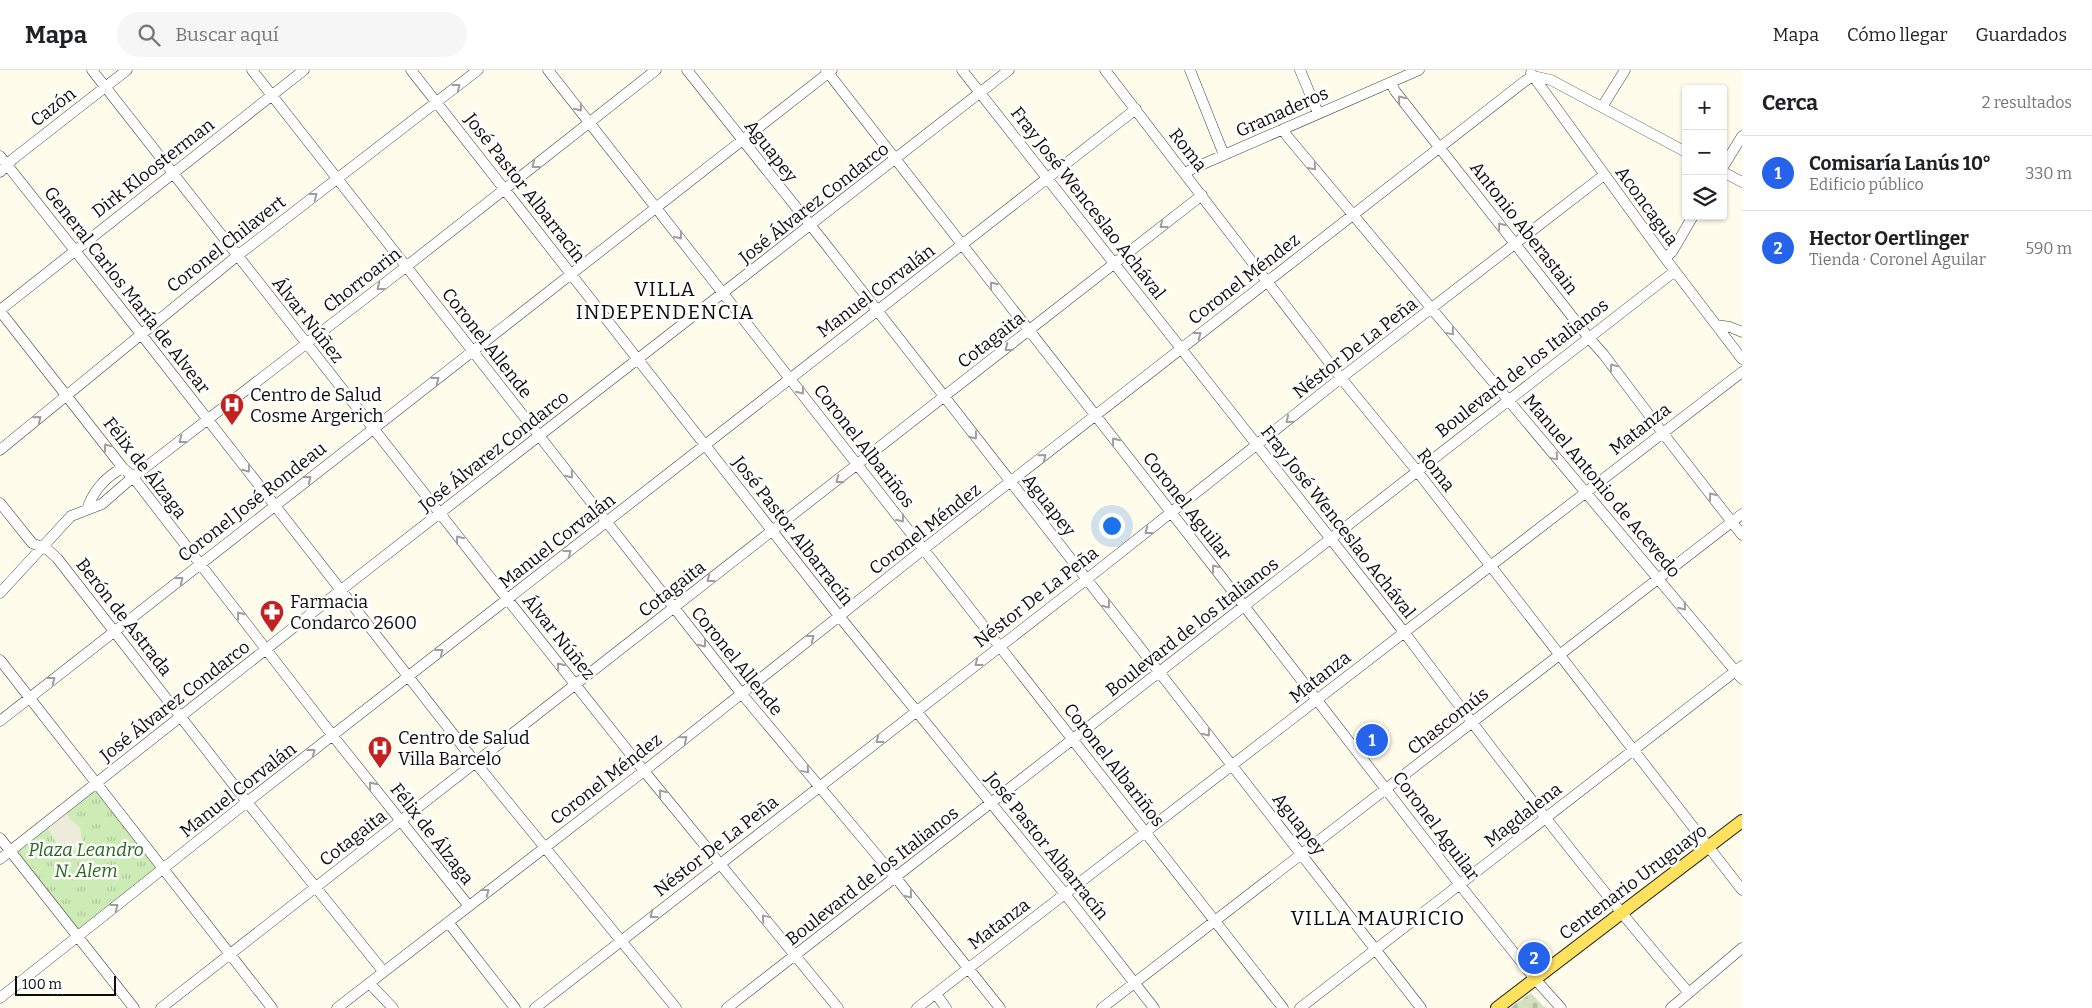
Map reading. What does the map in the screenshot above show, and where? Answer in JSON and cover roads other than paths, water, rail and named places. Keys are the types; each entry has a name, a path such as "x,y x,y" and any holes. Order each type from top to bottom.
{"main road":[{"name":"Centenario Uruguayo","path":"1496,1008 1742,821"}],"street":[{"name":"Álvar Núñez","path":"92,70 372,429 644,771 797,955 838,1008"},
{"name":"Cazón","path":"4,168 127,70"},
{"name":"Coronel Allende","path":"252,70 741,693 896,878 1000,1008"},
{"name":"Dirk Kloosterman","path":"0,310 304,70"},
{"name":"José Pastor Albarracín","path":"411,70 839,616 992,803 1154,1008"},
{"name":"Coronel Chilavert","path":"0,450 237,256 478,70"},
{"name":"Coronel Albariños","path":"548,70 925,548 1283,1008"},
{"name":"Chorroarin","path":"0,593 71,516 102,504 133,477 407,266 656,70"},
{"name":"Aguapey","path":"687,70 877,310 1421,1008"},
{"name":"Fray José Wenceslao Achával","path":"962,70 1332,539 1621,914 1689,992"},
{"name":"José Álvarez Condarco","path":"0,859 341,590 724,294 1009,70"},
{"name":"Roma","path":"1105,70 1341,378 1417,472 1742,890"},
{"path":"1190,70 1224,155"},
{"path":"1300,70 1318,113"},
{"name":"Granaderos","path":"1185,173 1419,70"},
{"path":"1602,106 1625,70"},
{"name":"Coronel José Rondeau","path":"0,721 829,71"},
{"name":"Coronel Aguilar","path":"829,71 962,246 1172,512 1387,788 1460,885 1535,979 1561,1008"},
{"path":"1531,73 1551,80 1682,150"},
{"name":"Coronel Méndez","path":"337,1008 644,771 925,548 1354,215 1531,73"},
{"name":"Aconcagua","path":"1531,73 1665,258 1742,359"},
{"name":"Antonio Aberastain","path":"1391,83 1395,91 1588,338 1604,354 1742,534"},
{"name":"Manuel Corvalán","path":"0,998 408,676 607,523 790,377 1136,110"},
{"name":"Manuel Antonio de Acevedo","path":"1283,129 1584,492 1740,672"},
{"path":"1727,160 1742,136"},
{"name":"General Carlos María de Alvear","path":"0,156 4,168 76,250 475,762 676,1008"},
{"path":"1727,174 1742,182"},
{"name":"Néstor De La Peña","path":"535,1008 1087,579 1341,378 1604,175"},
{"name":"Cotagaita","path":"162,1008 1202,195"},
{"path":"1665,258 1672,252 1691,220"},
{"name":"Boulevard de los Italianos","path":"727,1008 1675,271"},
{"name":"Félix de Álzaga","path":"0,310 123,468 133,477 333,736 468,905"},
{"path":"1716,325 1730,326 1742,332"},
{"name":"Matanza","path":"917,1008 1742,372"},
{"path":"87,510 91,496 114,472 123,468"},
{"name":"Berón de Astrada","path":"0,503 29,540 35,545 43,547 56,558 247,802 383,971"},
{"name":"Chascomús","path":"1102,1008 1742,514"},
{"path":"0,660 272,1008"},
{"name":"Magdalena","path":"1300,1008 1633,750 1740,672"},
{"path":"0,838 134,1008"},
{"path":"448,922 515,1008"},
{"path":"1671,1008 1741,951"},
{"path":"369,983 393,1008"},
{"path":"936,994 946,1008"}],"place":[{"name":"Centro de Salud Cosme Argerich","path":"232,426"},
{"name":"Farmacia Condarco 2600","path":"272,633"},
{"name":"Comisaría Lanús 10°","path":"1372,740"},
{"name":"Centro de Salud Villa Barcelo","path":"380,769"},
{"name":"Hector Oertlinger","path":"1534,958"}],"district":[{"name":"VILLA INDEPENDENCIA","path":"665,300"},
{"name":"VILLA MAURICIO","path":"1378,918"}],"park label":[{"name":"Plaza Leandro N. Alem","path":"86,860"}]}
